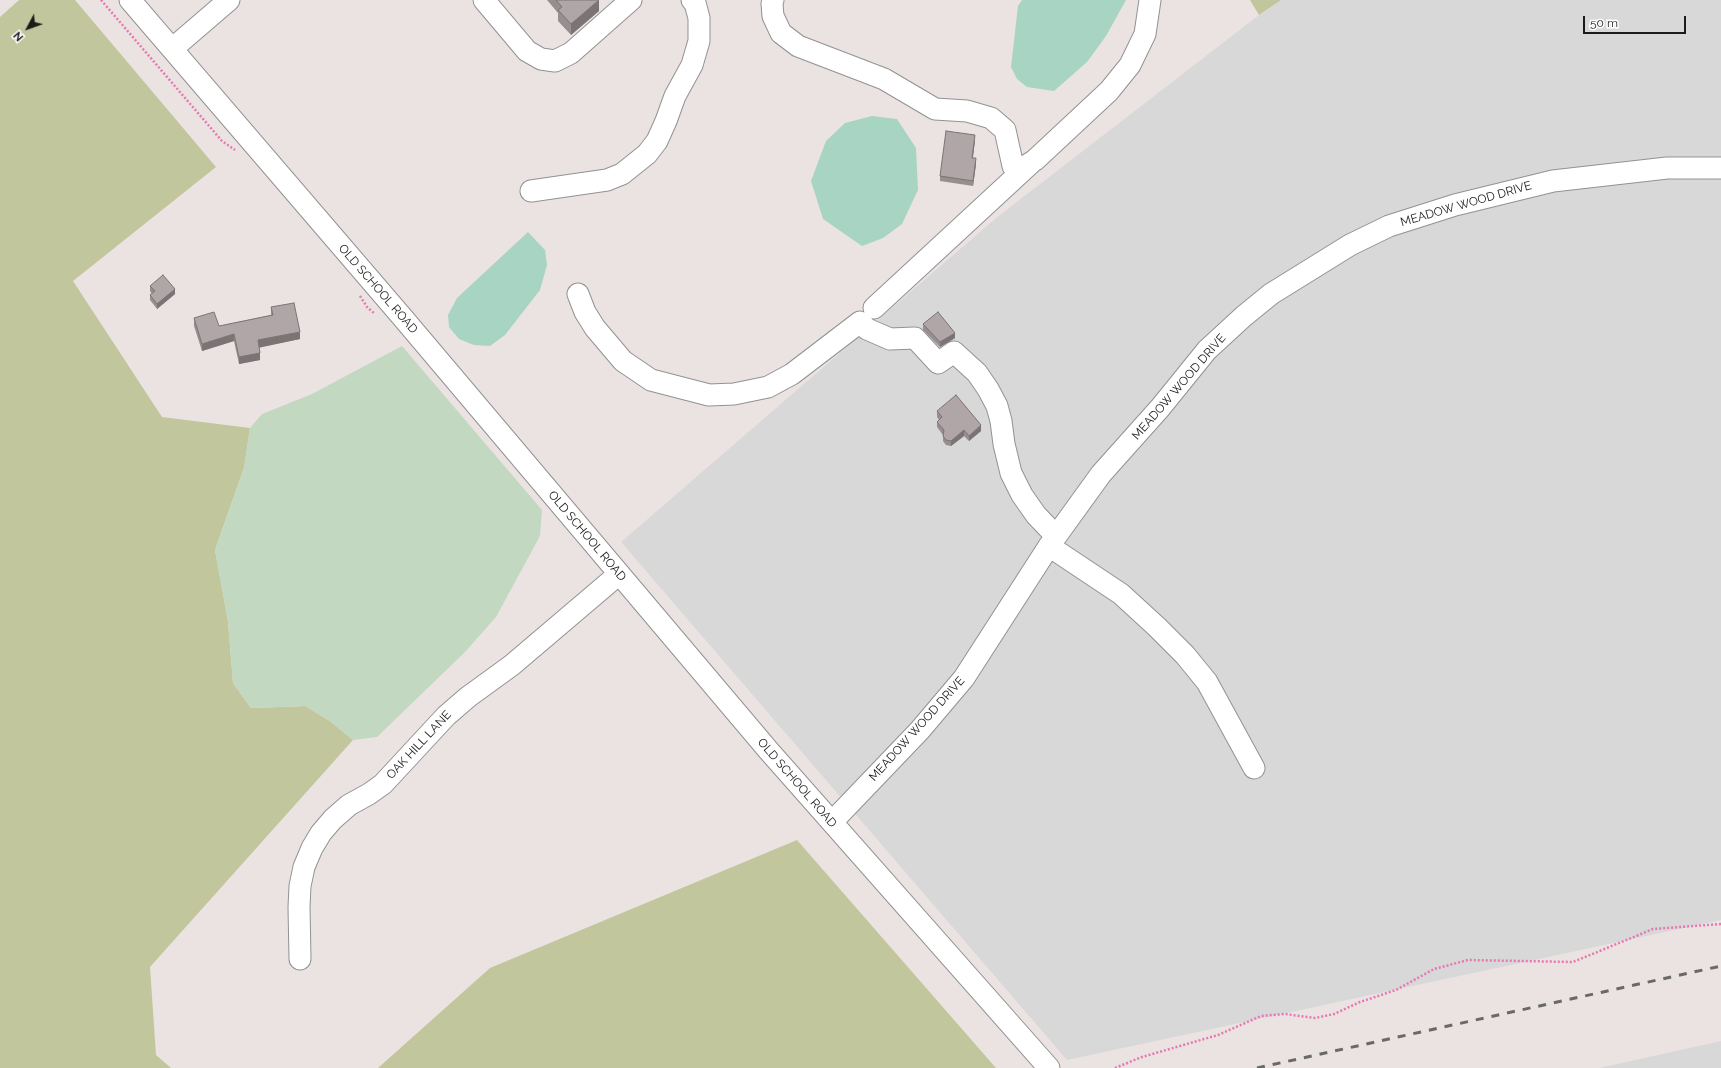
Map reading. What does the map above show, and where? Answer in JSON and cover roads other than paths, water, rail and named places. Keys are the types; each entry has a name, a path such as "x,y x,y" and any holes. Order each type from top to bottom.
{"street":[{"name":"OLD SCHOOL ROAD","path":"130,0 403,318 769,751 1049,1068"},
{"path":"172,49 229,0"},
{"path":"484,0 527,51 541,59 555,61 571,53 631,0"},
{"path":"531,191 607,180 622,174 647,154 657,141 675,96 692,65 699,41 699,18 692,0"},
{"path":"773,0 773,16 781,33 798,46 884,79 935,109 967,111 992,118 1005,130 1013,166 1018,168 1024,167 1035,160"},
{"path":"874,308 1109,92 1130,65 1145,34 1150,0"},
{"name":"MEADOW WOOD DRIVE","path":"832,822 920,730 964,678 1053,541 1101,474 1160,408 1207,350 1244,316 1271,294 1350,245 1389,226 1455,205 1553,181 1666,168 1721,168"},
{"path":"578,294 585,312 594,328 623,361 651,380 709,395 734,394 768,387 792,374 860,322 867,329 890,340 915,338 938,363 954,352 977,373 997,406 1011,473 1022,495 1053,541 1121,594 1185,655 1206,682 1228,718 1254,768"},
{"name":"OAK HILL LANE","path":"300,959 300,886 310,854 321,833 333,819 349,805 383,784 446,716 468,696 512,665 619,574"}],"railway":[{"path":"1257,1068 1721,966"}]}
